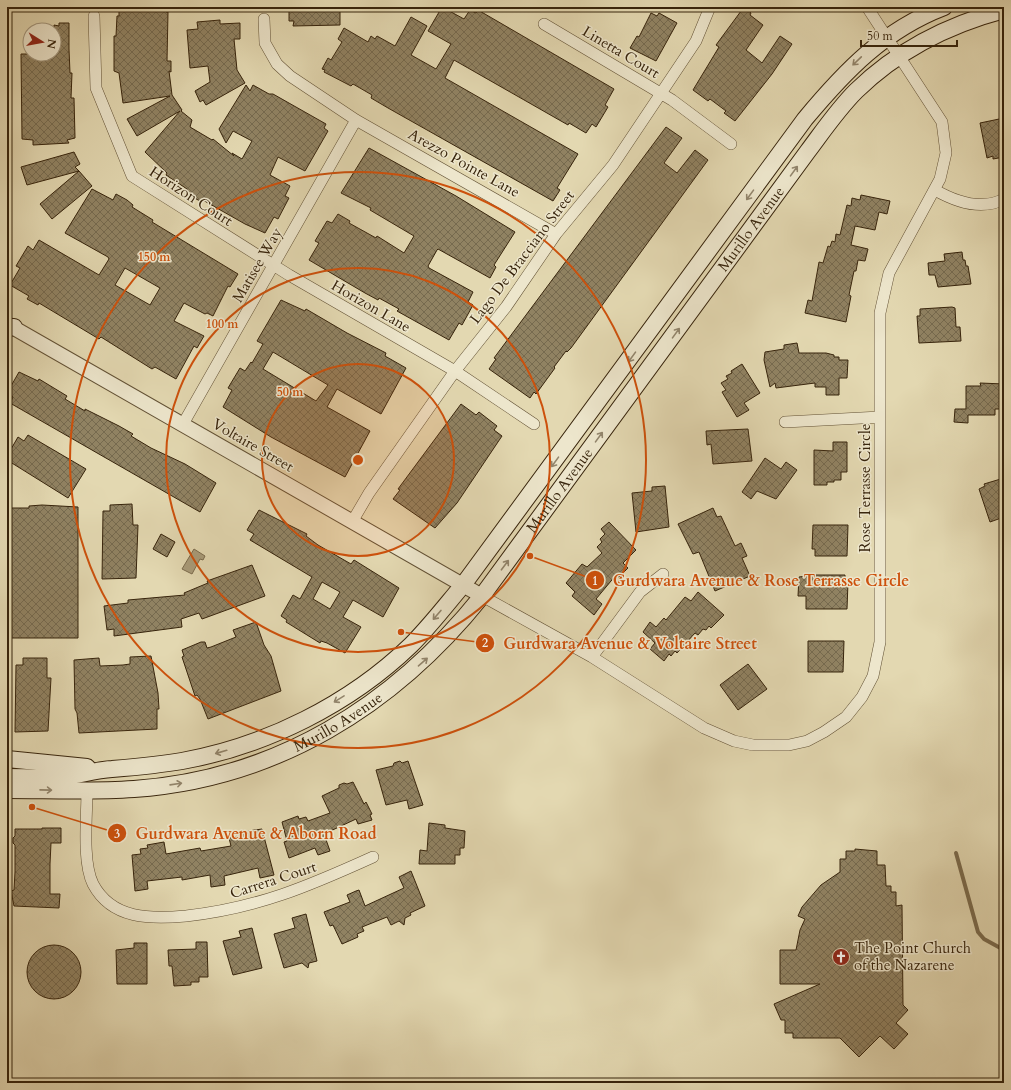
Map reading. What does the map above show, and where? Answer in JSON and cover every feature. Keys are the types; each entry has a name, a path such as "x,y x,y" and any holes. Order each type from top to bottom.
{"main road":[{"name":"Murillo Avenue","path":"7,777 57,778 112,768 135,768 182,761 254,742 325,708 355,689 411,644 463,585 805,119 835,83 868,51 887,37 928,13 944,7"},
{"name":"Murillo Avenue","path":"7,790 87,791 134,789 189,782 224,773 271,758 311,740 348,719 393,687 430,655 461,623 482,596 837,113 855,92 900,55 927,38 973,18 1004,10"},
{"path":"7,759 112,768"}],"street":[{"name":"Lago De Bracciano Street","path":"352,522 369,493 455,371 506,306 556,234 613,165 662,94 696,41 710,7"},
{"name":"Rose Terrasse Circle","path":"482,596 592,657 704,728 734,741 753,745 789,745 813,738 846,717 862,697 874,676 880,642 880,312 889,273 935,190 940,179 946,153 942,122 900,55 867,7"},
{"name":"Horizon Court","path":"94,16 96,88 132,176 273,266"},
{"name":"Arezzo Pointe Lane","path":"264,19 265,43 276,64 290,76 356,120 556,234"},
{"name":"Linetta Court","path":"544,24 662,94 731,144"},
{"name":"Matisee Way","path":"183,424 356,120"},
{"path":"935,190 948,198 975,205 996,203 1004,199"},
{"name":"Horizon Lane","path":"273,266 455,371 534,424"},
{"name":"Voltaire Street","path":"9,326 482,596"},
{"path":"785,422 880,417"},
{"path":"592,657 640,592 663,574"},
{"name":"Carrera Court","path":"87,791 87,868 93,884 103,898 113,907 125,913 145,917 166,918 220,912 273,899 321,881 373,857"}],"shaded area":[{"path":"194,549 205,556 203,560 200,559 192,574 182,569"}],"building":[{"path":"119,7 166,7 166,12 168,12 167,61 171,61 171,72 169,71 172,95 182,110 181,111 192,120 190,127 212,140 213,139 234,156 232,153 242,159 252,141 233,131 226,143 219,129 246,85 250,91 253,85 269,94 273,94 326,124 324,128 328,131 305,171 278,157 270,175 290,186 285,196 289,198 278,219 274,217 265,233 245,224 201,199 200,201 187,194 187,189 166,175 167,173 145,152 180,111 137,136 127,119 170,96 123,103 119,73 114,71 114,36 116,36"},
{"path":"289,7 340,7 340,25 293,26 294,21 289,21"},
{"path":"442,7 464,19 470,10 476,13 478,10 614,89 605,105 608,107 596,127 592,124 586,133 569,123 568,125 454,60 445,78 578,154 557,188 560,190 553,201 388,108 371,98 372,95 353,84 351,86 324,72 325,70 322,69 328,58 331,60 342,42 338,39 344,28 368,42 371,36 375,39 377,36 395,46 411,17 427,26 411,55 436,69 451,44 428,31"},
{"path":"744,7 751,13 750,15 763,25 746,50 762,63 780,36 792,44 772,74 735,121 724,113 726,111 710,99 708,101 693,90 719,47 716,45"},
{"path":"651,13 657,16 659,13 677,23 656,61 630,48 637,36 639,37"},
{"path":"220,20 220,24 240,23 240,39 234,39 237,70 245,83 206,105 203,100 200,102 195,91 210,82 208,66 190,68 187,30 198,29 197,22"},
{"path":"62,23 69,23 70,73 72,73 71,98 74,98 75,138 67,140 69,143 33,145 33,140 22,139 21,54 22,62 62,62"},
{"path":"1004,118 1004,157 993,159 993,156 987,158 980,123"},
{"path":"666,127 682,138 664,163 677,173 695,150 708,160 571,348 567,352 566,351 536,394 534,392 530,398 489,369 496,359 494,358"},
{"path":"369,148 456,196 515,232 494,265 496,267 490,278 438,249 437,250 428,266 429,268 473,292 468,302 473,305 462,325 459,323 449,340 397,311 399,309 379,298 378,300 365,293 309,260 319,243 315,241 327,221 332,223 338,214 350,221 349,223 376,238 377,236 404,253 414,236 370,210 371,208 341,193"},
{"path":"74,152 80,164 75,167 79,171 27,185 21,167"},
{"path":"79,171 92,186 52,219 40,204"},
{"path":"92,189 113,200 116,194 127,200 133,205 132,207 153,220 152,222 238,274 230,287 228,286 213,316 207,313 205,314 184,303 174,321 204,336 197,348 194,346 176,379 155,367 152,369 101,337 99,339 39,303 38,305 27,299 29,296 10,285 20,268 16,266 28,246 33,250 39,240 99,275 109,259 108,257 65,233","holes":["125,268 160,288 150,305 115,285"]},
{"path":"861,195 890,201 887,214 879,212 875,230 855,226 851,245 868,249 865,261 858,260 856,271 854,271 849,295 851,296 846,322 805,313 808,300 812,301 819,262 823,263 828,246 830,247 832,241 835,242 836,234 840,235 847,205 851,206 852,198 860,200"},
{"path":"962,252 963,260 965,260 966,266 968,266 971,284 938,287 935,275 929,275 928,263 945,261 944,254"},
{"path":"281,300 305,311 306,309 347,333 386,353 385,356 406,368 381,414 337,389 327,407 370,431 345,477 271,437 223,407 232,390 228,388 240,368 245,371 251,362 252,363 263,344 257,341","holes":["273,352 328,385 316,401 263,369"]},
{"path":"955,308 956,327 960,327 961,341 919,343 917,316 920,316 920,309"},
{"path":"797,343 799,353 826,353 834,355 834,357 839,357 839,360 848,360 847,378 839,378 839,395 826,395 826,387 815,387 815,383 776,388 775,383 770,387 764,360 765,352 784,349 784,345"},
{"path":"742,364 760,393 744,403 749,410 737,417 722,392 726,390 721,383 728,379 726,376 732,373 731,371"},
{"path":"19,372 38,381 39,379 67,396 65,399 85,411 85,409 119,426 133,434 131,436 151,448 185,464 216,483 200,512 10,403 13,397 7,393"},
{"path":"980,383 1004,384 1004,409 995,409 995,415 968,415 968,423 954,422 955,409 966,409 966,386 981,386"},
{"path":"461,404 476,415 479,412 497,426 494,430 502,436 457,503 435,528 393,499 400,490 398,489"},
{"path":"748,429 752,461 713,464 711,444 707,445 706,431"},
{"path":"28,435 86,469 68,498 7,460 7,456 18,437 24,441"},
{"path":"833,442 847,442 847,472 841,472 841,480 827,482 827,485 814,485 814,450 833,451"},
{"path":"765,458 781,469 786,462 797,470 776,499 757,491 751,499 742,492"},
{"path":"1004,478 1004,517 990,522 979,489 985,486 984,484"},
{"path":"665,486 669,527 636,532 632,493 652,491 652,487"},
{"path":"132,504 133,525 138,525 136,578 102,579 103,511 110,511 110,505"},
{"path":"42,505 78,507 78,638 10,638 10,630 7,630 7,563 11,563 11,532 7,532 7,508 29,508 29,506"},
{"path":"713,508 717,517 721,516 735,546 741,543 747,556 742,558 750,576 715,591 699,552 693,554 678,524"},
{"path":"259,510 307,534 306,536 318,545 351,564 354,560 399,588 383,617 353,600 343,617 361,627 345,653 327,643 321,641 320,643 286,622 287,620 281,616 293,595 300,599 312,577 250,540 254,534 247,530","holes":["322,582 340,592 330,609 313,599"]},
{"path":"609,522 636,550 623,563 628,568 619,577 616,575 596,599 602,604 594,615 572,596 575,592 566,583 582,564 587,567 602,553 597,547 602,542 600,539 605,534 601,529"},
{"path":"813,525 848,525 847,556 815,556 815,549 812,549"},
{"path":"161,534 175,542 167,557 153,549"},
{"path":"252,565 265,596 202,619 199,613 181,619 182,627 114,636 114,629 107,630 104,606 128,603 128,600 185,595 184,593 208,583 207,581"},
{"path":"814,575 845,575 845,582 848,582 847,609 806,609 806,596 798,596 799,577"},
{"path":"698,592 724,615 711,628 709,626 706,630 703,629 698,635 695,633 677,653 675,651 671,656 669,654 664,661 650,649 655,643 643,632 650,622 656,627 664,618 666,620 685,597 691,601"},
{"path":"256,622 264,645 271,656 281,691 208,719 200,699 197,695 195,696 182,657 184,656 182,650 201,642 205,642 207,648 211,647 236,637 233,630"},
{"path":"808,641 844,641 843,672 808,672"},
{"path":"151,656 158,693 159,709 157,709 157,729 79,733 77,713 75,709 74,660 99,658 100,666 123,665 130,664 130,657"},
{"path":"23,658 47,658 47,678 51,678 48,731 15,732 16,665 23,665"},
{"path":"748,664 767,689 738,710 720,685"},
{"path":"400,761 402,763 408,761 423,805 409,809 407,800 386,805 376,770 393,766 394,763"},
{"path":"353,782 364,804 366,802 372,814 370,815 372,820 358,824 356,819 324,834 330,851 318,855 315,848 289,858 284,842 287,841 282,822 298,816 299,819 306,817 308,821 330,813 322,796 339,788 339,785"},
{"path":"429,823 445,825 445,828 465,831 464,848 460,848 460,855 455,855 455,864 419,864 420,850 427,851"},
{"path":"61,828 61,843 51,843 50,864 50,894 60,894 59,908 14,906 11,891 14,890 15,845 13,843 13,838 15,836 15,829"},
{"path":"262,829 274,875 260,878 258,868 224,876 225,885 211,887 210,875 182,880 182,877 147,881 148,889 135,891 132,855 141,854 140,849 148,848 147,845 164,842 166,854 200,848 201,851 231,846 229,838 247,834 248,831"},
{"name":"The Point Church of the Nazarene","path":"855,849 877,851 877,865 885,865 886,886 891,886 891,892 896,892 896,906 902,905 903,1005 908,1010 896,1023 908,1034 894,1049 880,1036 859,1057 840,1038 793,1038 793,1033 785,1033 785,1020 781,1020 774,1004 820,984 780,984 780,950 796,950 800,930 805,919 798,916 802,907 821,885 840,872 840,859 846,859 846,851 855,851"},
{"path":"411,871 425,906 410,913 411,915 405,918 404,925 399,921 391,925 387,917 362,927 364,931 357,934 358,937 342,944 333,925 330,926 324,912 350,902 347,895 359,890 365,906 404,888 399,877"},
{"path":"306,914 317,961 309,963 308,968 302,963 284,968 274,934 295,928 292,918"},
{"path":"252,928 262,968 233,975 223,941 241,937 239,931"},
{"path":"196,942 207,942 208,977 199,977 199,982 191,982 191,985 174,986 172,966 169,966 168,950 196,949"},
{"path":"134,943 147,943 147,984 117,984 116,950 134,948"},
{"path":"49,945 59,945 69,949 77,957 81,967 81,977 77,987 69,995 59,999 49,999 39,995 31,987 27,977 27,967 31,957 39,949"}],"waterway":[{"path":"956,853 978,932 984,939 1004,950"}],"place":[{"name":"Gurdwara Avenue & Rose Terrasse Circle","path":"530,556"},
{"name":"Gurdwara Avenue & Voltaire Street","path":"401,632"},
{"name":"Gurdwara Avenue & Aborn Road","path":"32,807"},
{"name":"The Point Church of the Nazarene","path":"841,957"}]}
